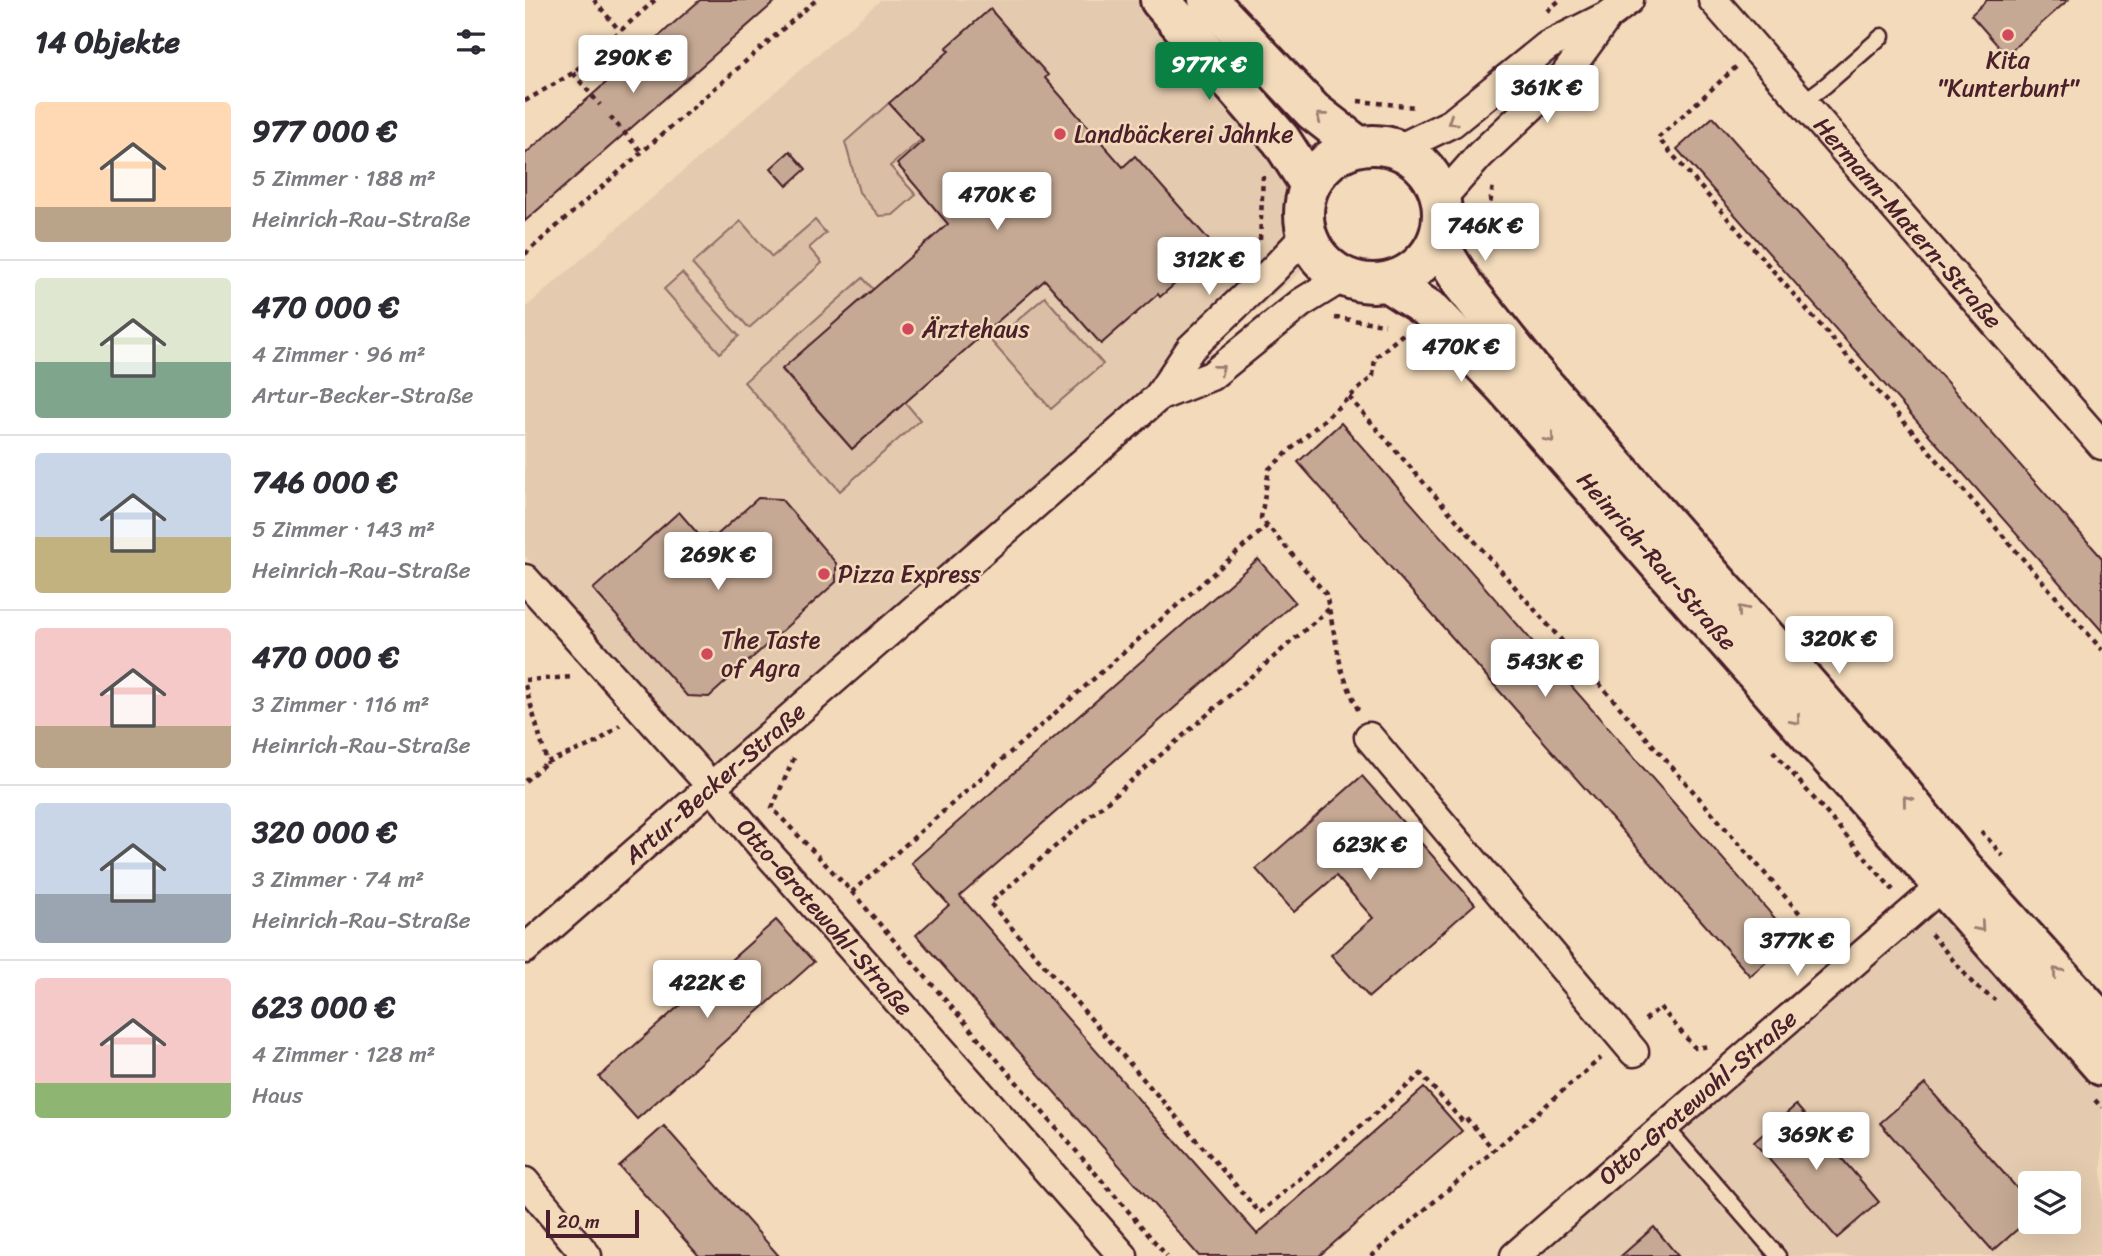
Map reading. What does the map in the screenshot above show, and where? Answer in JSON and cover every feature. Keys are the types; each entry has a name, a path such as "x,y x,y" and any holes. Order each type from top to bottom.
{"main road":[{"path":"1160,0 1280,140 1310,185"},
{"path":"1208,0 1313,110 1358,146"},
{"path":"1378,145 1398,149 1417,161 1432,178 1441,199 1442,220 1437,242 1425,260 1408,274 1387,282 1365,283 1343,277 1327,267 1314,252 1306,234 1303,218 1310,185 1322,167 1338,154 1358,146 1378,145"},
{"name":"Heinrich-Rau-Straße","path":"1437,242 1465,286 1530,369 1890,779 1952,875 2102,1066"},
{"name":"Heinrich-Rau-Straße","path":"1387,282 1433,312 1505,387 1687,596 1952,875 2102,1023"}],"street":[{"name":"Hermann-Matern-Straße","path":"1713,0 2102,444"},
{"path":"1398,149 1452,123 1547,46 1619,7"},
{"path":"1441,199 1480,155 1565,75 1619,7"},
{"name":"Artur-Becker-Straße","path":"525,949 1158,397 1191,348 1273,270 1306,234"},
{"name":"Artur-Becker-Straße","path":"1158,397 1211,376 1301,303 1343,277"},
{"name":"Otto-Grotewohl-Straße","path":"525,579 711,786 1123,1256"},
{"path":"1369,737 1629,1046"},
{"name":"Otto-Grotewohl-Straße","path":"1515,1256 1952,875"},
{"path":"525,1182 587,1256"}],"lane":[{"path":"1803,102 1882,36"},
{"path":"1665,1126 1778,1256"}],"path":[{"path":"594,0 619,30"},
{"path":"525,100 573,73 655,0"},
{"path":"525,254 816,0"},
{"path":"1757,49 1658,138 2102,650"},
{"path":"573,73 600,105"},
{"path":"1313,110 1335,99 1429,108 1452,123"},
{"path":"610,117 642,152"},
{"path":"1273,270 1259,254 1263,158 1280,140"},
{"path":"1465,286 1482,266 1494,178 1480,155"},
{"path":"1301,303 1312,315 1410,328 1374,358 1373,376 1269,469 1261,518 1326,594 1342,672 1369,737"},
{"path":"1349,397 1833,952"},
{"path":"852,892 1267,526"},
{"path":"1330,608 990,903 1260,1213 1421,1073 1464,1123 1468,1120 1494,1150"},
{"path":"525,685 547,762"},
{"path":"525,781 547,762 596,743 621,724"},
{"path":"795,758 772,808 852,892 1167,1256"},
{"path":"1371,1256 1494,1150 1629,1046 1660,1007 1695,1048 1718,1045"}],"shaded area":[{"path":"881,0 1146,0 1303,185 1298,203 1300,234 1315,259 720,779 525,556 525,308"},
{"path":"889,103 922,139 890,166 916,195 893,215 879,216 859,192 845,142"},
{"path":"815,220 826,233 809,248 822,263 749,328 692,264 741,221 772,257"},
{"path":"682,273 739,336 720,353 664,289"},
{"path":"863,278 873,289 782,370 852,449 905,402 920,420 840,491 744,382"},
{"path":"1045,297 1103,364 1051,409 992,342"},
{"path":"1948,915 2102,1093 2102,1256 1515,1256 1910,928 1926,919"}],"building":[{"path":"700,0 777,0 525,221 525,154"},
{"name":"Kita \"Kunterbunt\"","path":"1987,0 2068,0 2006,55 1971,15"},
{"path":"990,9 1048,75 1045,78 1123,167 1135,156 1216,248 1101,344 1045,280 852,449 782,369 948,224 897,164 923,141 889,103 949,51 946,48"},
{"path":"1713,117 2102,558 2102,631 1677,149"},
{"path":"790,151 806,169 787,186 771,168"},
{"path":"1341,423 1793,939 1750,976 1298,462"},
{"path":"758,498 781,499 836,563 836,582 709,697 687,696 593,589 679,512 698,534 717,535"},
{"path":"1258,559 1295,602 960,896 1257,1234 1424,1088 1462,1131 1319,1256 1199,1256 916,935 949,905 911,863"},
{"path":"1362,776 1475,904 1369,997 1331,955 1373,918 1336,876 1294,912 1256,869"},
{"path":"776,920 814,962 637,1119 599,1077"},
{"path":"1925,1084 2018,1189 2018,1229 1993,1251 1880,1123"},
{"path":"1796,1105 1879,1202 1837,1238 1754,1142"},
{"path":"664,1126 779,1256 699,1256 619,1166"},
{"path":"1654,1227 1678,1256 1621,1256"}],"place":[{"name":"Kita \"Kunterbunt\"","path":"2008,35"},
{"name":"Landbäckerei Jahnke","path":"1060,134"},
{"name":"Ärztehaus","path":"908,329"},
{"name":"Pizza Express","path":"824,574"},
{"name":"The Taste of Agra","path":"707,654"}]}
